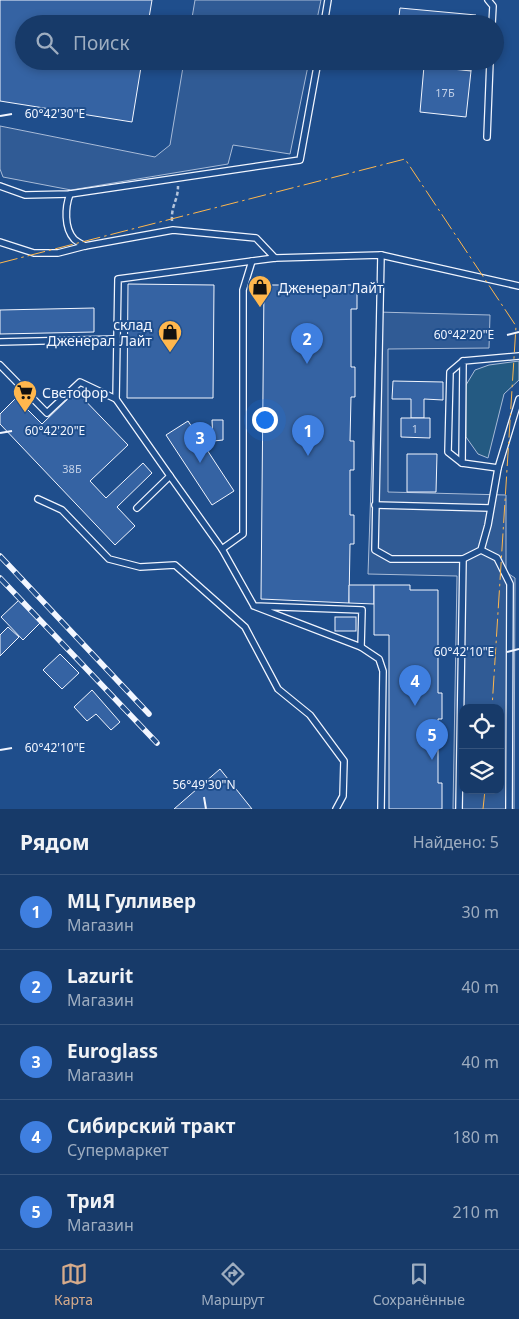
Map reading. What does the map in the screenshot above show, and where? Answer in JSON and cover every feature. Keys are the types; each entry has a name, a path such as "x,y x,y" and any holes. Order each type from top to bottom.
{"lane":[{"path":"326,15 328,0"},
{"path":"488,0 493,6 492,15"},
{"path":"0,186 25,195 70,194 300,160 316,70"},
{"path":"487,137 490,70"},
{"path":"70,194 66,203 68,228 74,239 85,246"},
{"path":"0,242 34,253 58,253 85,246 173,230 256,238 275,258"},
{"path":"381,255 374,550 390,559 463,558 480,550 488,525 498,468 519,399"},
{"path":"116,399 118,279 275,258 381,255 519,286"},
{"path":"222,549 243,534 243,290 252,261"},
{"path":"0,342 117,339"},
{"path":"498,468 462,463 448,452 450,372 463,361 519,356"},
{"path":"462,463 463,361"},
{"path":"0,365 47,413 80,382 116,399 222,549 254,606 362,647 379,659 383,671 381,809"},
{"path":"137,508 170,476"},
{"path":"38,499 62,510 109,560 140,567 174,565 245,627 278,689 310,716 344,761 343,796 336,809"},
{"path":"375,505 490,508"},
{"path":"480,550 498,558 510,584 509,809"},
{"path":"459,809 463,558"},
{"path":"254,606 362,610 362,647"}],"path":[{"path":"173,230 172,209 178,196 178,178"}],"shaded area":[{"path":"195,0 321,0 318,15 192,15"},
{"path":"182,70 307,70 290,154 233,145 228,164 71,190 3,177 0,169 0,126 155,157 170,145"},
{"path":"377,312 490,315 489,348 388,349 388,492 506,495 506,572 515,578 514,809 453,809 457,576 368,574"},
{"path":"519,361 519,380 504,394 488,458 478,454 466,437 466,385 475,370 489,365"}],"building":[{"path":"0,0 152,0 150,15 15,15 15,70 141,70 132,122 0,101"},
{"path":"400,8 476,15 399,15"},
{"path":"424,70 471,71 466,117 420,112"},
{"path":"128,284 214,285 213,398 127,398"},
{"path":"264,285 357,285 357,309 351,309 351,367 355,367 355,397 351,397 350,441 354,441 354,470 350,470 350,515 354,515 354,544 350,544 349,603 261,599"},
{"path":"94,308 94,332 0,334 0,310"},
{"path":"393,381 443,382 443,400 424,399 424,418 411,418 411,399 392,399"},
{"path":"76,391 128,445 90,481 106,498 143,463 152,473 117,507 135,526 115,545 0,424 0,414 16,398 42,424"},
{"path":"401,418 430,418 430,438 401,437"},
{"path":"212,420 223,420 223,440 213,441"},
{"path":"188,421 234,491 212,505 166,435"},
{"path":"407,454 437,454 436,492 407,492"},
{"path":"349,585 374,585 374,604 349,603"},
{"path":"374,585 410,585 410,590 438,590 438,693 442,693 442,719 438,719 438,783 442,783 442,809 389,809 389,635 374,635"},
{"path":"19,600 41,622 23,640 1,617"},
{"path":"335,617 356,617 356,631 335,631"},
{"path":"8,627 19,637 0,656 0,635"},
{"path":"60,654 79,673 62,689 43,670"},
{"path":"92,690 120,722 111,730 96,714 87,721 74,707"},
{"path":"220,769 252,809 174,809"}],"railway":[{"path":"0,556 149,714"},
{"path":"0,578 157,743"}],"power":[{"path":"0,263 405,159 516,326 492,704"},
{"path":"483,809 485,794"}],"place":[{"name":"Дженерал Лайт","path":"260,308"},
{"name":"склад Дженерал Лайт","path":"170,353"},
{"name":"Lazurit","path":"307,364"},
{"name":"Светофор","path":"25,413"},
{"name":"МЦ Гулливер","path":"308,456"},
{"name":"Euroglass","path":"200,463"},
{"name":"Сибирский тракт","path":"415,706"},
{"name":"ТриЯ","path":"432,760"}]}
